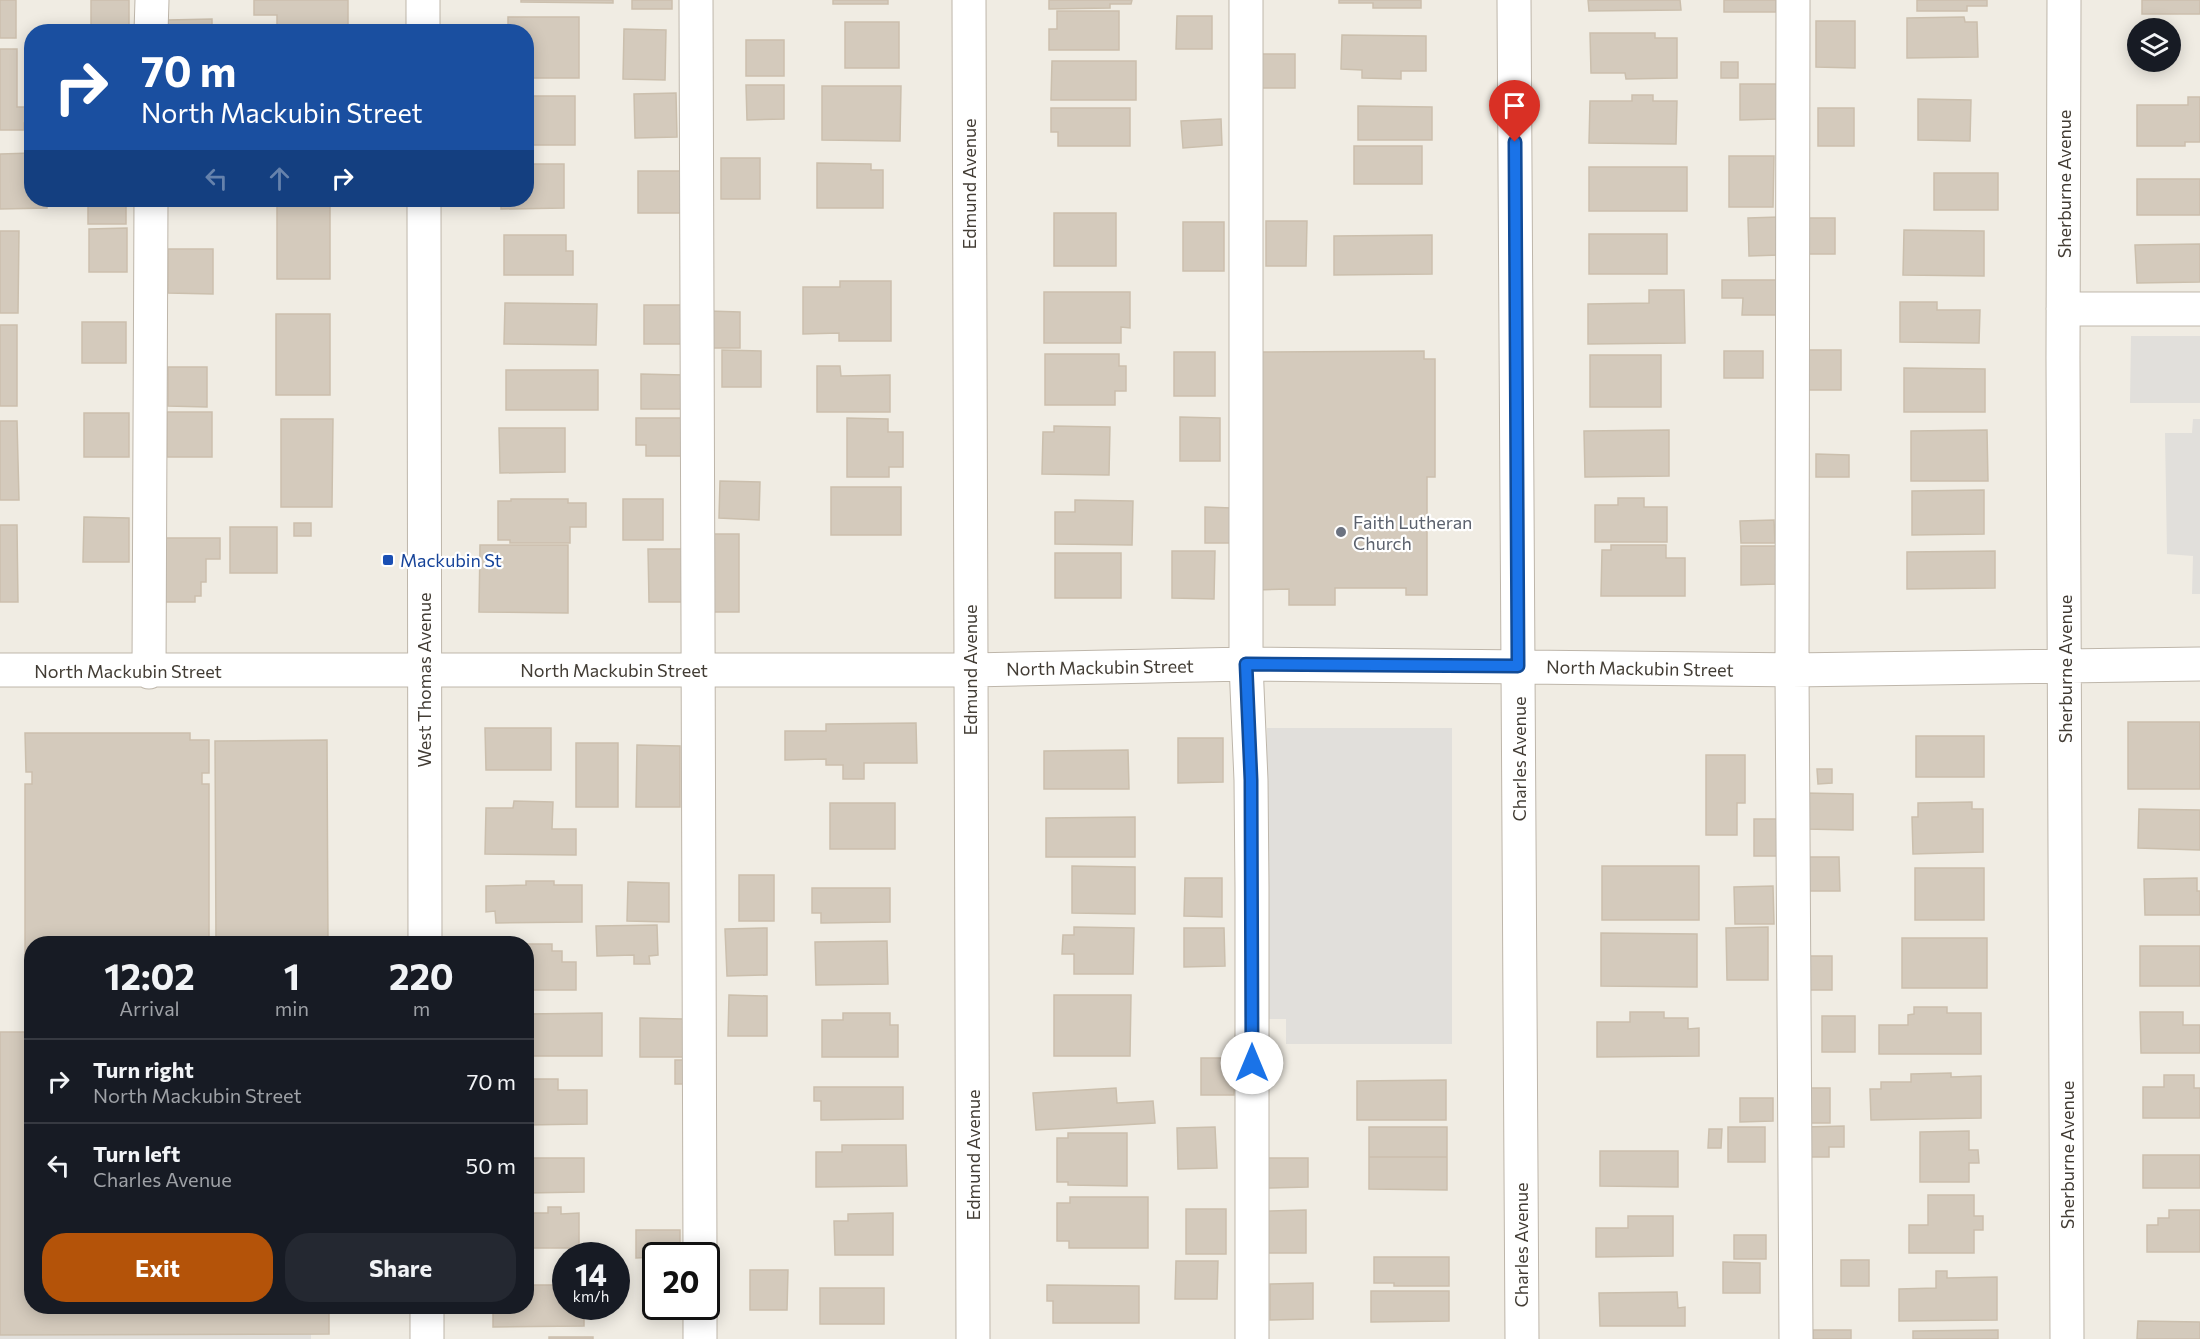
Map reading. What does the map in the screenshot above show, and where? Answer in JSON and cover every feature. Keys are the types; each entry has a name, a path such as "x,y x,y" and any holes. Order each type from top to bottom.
{"street":[{"path":"152,0 152,24"},
{"path":"423,0 423,24"},
{"path":"696,0 700,1242"},
{"name":"Edmund Avenue","path":"969,0 973,1339"},
{"path":"1246,0 1246,664 1251,780 1252,888 1252,1339"},
{"name":"Charles Avenue","path":"1514,0 1522,1339"},
{"path":"1793,0 1792,670 1796,1339"},
{"name":"Sherburne Avenue","path":"2064,0 2067,1339"},
{"path":"149,672 151,207"},
{"name":"West Thomas Avenue","path":"424,207 426,936"},
{"path":"2063,309 2200,309"},
{"name":"North Mackubin Street","path":"0,670 149,672 971,670 1246,664 1792,670 2065,664 2200,664"},
{"path":"427,1314 428,1339"},
{"path":"700,1320 700,1339"}],"shaded area":[{"path":"2131,336 2200,336 2200,403 2130,403"},
{"path":"2193,419 2200,419 2200,594 2192,594 2193,556 2167,554 2165,433 2192,433"},
{"path":"1267,728 1452,728 1452,1044 1286,1044 1286,1019 1267,1019"},
{"path":"311,1334 311,1339 0,1339 0,1335"}],"building":[{"path":"0,0 16,0 16,38 0,38"},
{"path":"91,0 129,0 129,24 91,24"},
{"path":"254,0 348,0 348,24 277,24 277,15 254,15"},
{"path":"521,0 613,0 613,3 521,2"},
{"path":"632,0 672,0 672,9 632,9"},
{"path":"833,0 888,0 888,4 833,4"},
{"path":"1049,0 1132,0 1131,4 1110,4 1110,8 1049,9"},
{"path":"1339,0 1421,0 1421,8 1373,8 1373,3 1339,3"},
{"path":"1588,0 1680,0 1681,10 1589,11"},
{"path":"1724,0 1776,0 1776,12 1724,12"},
{"path":"1917,0 1987,0 1987,6 1967,6 1967,11 1917,11"},
{"path":"2142,0 2200,0 2200,14 2142,14"},
{"path":"1057,11 1119,11 1119,50 1049,50 1049,29 1057,29"},
{"path":"1177,16 1212,16 1212,49 1176,49"},
{"path":"508,17 579,17 579,78 534,78 534,24 508,24"},
{"path":"1964,17 1965,22 1977,22 1978,57 1907,58 1907,18"},
{"path":"212,19 212,24 168,24 168,20"},
{"path":"1816,21 1855,21 1855,68 1816,67"},
{"path":"845,22 899,22 899,68 845,68"},
{"path":"624,29 666,30 665,80 623,79"},
{"path":"1590,33 1655,33 1655,38 1677,38 1677,78 1626,79 1625,73 1591,73"},
{"path":"1342,35 1426,36 1426,71 1401,71 1401,79 1362,78 1362,70 1341,69"},
{"path":"746,40 784,40 784,76 746,76"},
{"path":"0,49 17,49 17,107 24,107 24,130 0,130"},
{"path":"1262,54 1295,54 1295,88 1262,88"},
{"path":"1052,61 1136,61 1136,100 1051,100"},
{"path":"1721,62 1738,62 1738,78 1721,78"},
{"path":"1740,84 1777,84 1777,119 1740,120"},
{"path":"746,85 784,85 784,119 747,120"},
{"path":"822,86 901,86 900,141 822,140"},
{"path":"676,93 677,137 635,138 634,94"},
{"path":"1632,95 1653,95 1653,101 1677,101 1676,144 1589,143 1590,101 1632,101"},
{"path":"534,96 575,96 575,145 534,145"},
{"path":"2188,97 2200,97 2200,142 2185,142 2185,146 2137,146 2137,105 2188,105"},
{"path":"1918,99 1971,100 1970,141 1918,140"},
{"path":"1358,106 1432,107 1432,140 1358,140"},
{"path":"1051,108 1130,108 1130,146 1058,146 1058,132 1051,132"},
{"path":"1818,108 1854,108 1854,146 1818,146"},
{"path":"1221,119 1222,145 1183,148 1181,121"},
{"path":"1354,146 1422,146 1422,184 1354,184"},
{"path":"24,153 24,207 47,208 0,209 0,154"},
{"path":"1729,156 1774,156 1773,207 1729,207"},
{"path":"721,158 760,158 760,199 721,199"},
{"path":"817,163 871,164 871,170 883,170 883,208 817,208"},
{"path":"534,164 564,164 564,208 501,209 501,207 534,207"},
{"path":"1589,167 1687,167 1687,211 1589,211"},
{"path":"638,171 685,171 685,213 638,213"},
{"path":"1934,173 1998,173 1998,210 1934,210"},
{"path":"2137,179 2200,179 2200,215 2137,215"},
{"path":"88,207 126,207 126,224 88,224"},
{"path":"277,207 330,207 330,279 277,279"},
{"path":"1054,213 1116,213 1116,266 1054,266"},
{"path":"1782,217 1783,255 1749,256 1748,218"},
{"path":"1807,218 1835,218 1835,254 1807,254"},
{"path":"1266,221 1307,221 1306,266 1266,266"},
{"path":"1183,222 1224,222 1224,271 1183,271"},
{"path":"127,228 127,272 89,272 89,229"},
{"path":"1904,230 1984,231 1984,276 1903,275"},
{"path":"0,231 19,231 18,313 0,313"},
{"path":"1589,234 1667,234 1667,274 1589,274"},
{"path":"504,235 566,235 566,251 573,251 573,275 504,275"},
{"path":"1432,235 1432,274 1334,275 1334,236"},
{"path":"2200,244 2200,282 2137,283 2135,245"},
{"path":"168,249 213,249 213,294 168,293"},
{"path":"1722,280 1778,280 1777,315 1742,315 1743,298 1722,298"},
{"path":"840,281 891,281 891,341 839,341 839,333 803,334 803,287 840,287"},
{"path":"1649,290 1684,290 1685,343 1588,344 1588,304 1649,303"},
{"path":"1044,292 1130,292 1130,328 1121,327 1121,343 1044,343"},
{"path":"1900,302 1937,302 1937,310 1980,310 1979,343 1900,342"},
{"path":"505,303 597,304 596,345 504,344"},
{"path":"644,305 685,305 685,344 644,344"},
{"path":"708,311 740,312 740,348 707,348"},
{"path":"276,314 330,314 330,395 276,395"},
{"path":"82,322 126,322 126,363 82,363"},
{"path":"0,325 17,325 17,406 0,406"},
{"path":"722,350 761,351 761,387 722,387"},
{"path":"1803,350 1841,350 1841,390 1803,390"},
{"name":"Faith Lutheran Church","path":"1424,351 1424,359 1435,359 1435,477 1427,477 1427,595 1406,595 1406,588 1335,588 1335,605 1289,605 1289,589 1256,590 1254,352"},
{"path":"1724,351 1763,351 1763,378 1724,378"},
{"path":"1174,352 1215,352 1215,396 1174,396"},
{"path":"1045,354 1119,354 1119,366 1126,366 1126,391 1115,391 1115,405 1045,405"},
{"path":"1590,355 1661,355 1661,407 1590,407"},
{"path":"817,366 840,366 841,376 890,375 890,412 817,412"},
{"path":"168,367 207,367 207,407 168,406"},
{"path":"1904,368 1985,369 1985,412 1904,412"},
{"path":"506,370 598,370 598,410 506,410"},
{"path":"641,374 684,375 684,409 641,409"},
{"path":"167,412 212,412 212,457 167,457"},
{"path":"84,413 129,413 129,457 84,457"},
{"path":"1180,417 1220,418 1220,461 1180,461"},
{"path":"636,418 685,418 685,456 646,456 646,445 636,445"},
{"path":"847,418 888,419 888,432 903,432 903,467 889,467 889,477 847,477"},
{"path":"281,419 333,419 332,507 281,507"},
{"path":"0,421 17,421 19,500 0,500"},
{"path":"1054,426 1110,427 1109,475 1042,474 1043,432 1054,432"},
{"path":"499,428 565,428 565,472 500,473"},
{"path":"1669,430 1669,476 1585,477 1584,431"},
{"path":"1987,430 1988,481 1911,481 1911,431"},
{"path":"1816,454 1849,455 1849,477 1816,477"},
{"path":"720,481 760,482 759,520 719,518"},
{"path":"831,487 901,487 901,535 831,535"},
{"path":"1984,490 1984,534 1912,535 1912,491"},
{"path":"1618,498 1644,498 1644,507 1667,507 1667,542 1595,542 1595,505 1618,505"},
{"path":"511,499 568,499 568,503 586,503 586,527 570,527 570,543 510,543 510,540 498,540 498,501 511,501"},
{"path":"623,499 663,499 663,540 623,540"},
{"path":"1075,500 1133,501 1132,545 1055,544 1055,512 1075,512"},
{"path":"1205,507 1231,508 1231,543 1205,543"},
{"path":"84,517 129,518 129,562 83,562"},
{"path":"1774,520 1775,543 1741,543 1740,521"},
{"path":"294,523 311,523 311,536 294,536"},
{"path":"0,525 17,525 18,602 0,602"},
{"path":"230,527 277,527 277,573 230,573"},
{"path":"708,534 739,534 739,612 708,612"},
{"path":"164,538 220,538 220,559 206,559 206,582 201,582 201,596 195,596 195,602 164,602"},
{"path":"480,545 568,545 568,613 479,612"},
{"path":"1611,545 1666,545 1666,558 1685,558 1685,596 1601,596 1602,550 1611,550"},
{"path":"1741,546 1777,546 1777,584 1741,585"},
{"path":"648,549 683,549 683,602 649,602"},
{"path":"1172,551 1215,551 1214,599 1172,598"},
{"path":"1995,551 1995,588 1907,589 1907,552"},
{"path":"1055,553 1121,553 1121,598 1055,598"},
{"path":"2128,722 2200,722 2200,789 2128,789"},
{"path":"916,723 917,763 864,763 864,779 843,779 843,765 826,765 826,759 785,760 785,731 826,731 826,724"},
{"path":"485,728 551,728 551,770 486,770"},
{"path":"25,733 190,733 190,740 209,740 209,773 202,773 202,784 209,784 209,936 25,936 25,784 32,784 32,772 26,772"},
{"path":"1916,736 1984,736 1984,777 1916,777"},
{"path":"1178,738 1223,738 1223,782 1178,783"},
{"path":"327,740 328,936 216,936 215,741"},
{"path":"576,743 618,743 618,807 576,807"},
{"path":"637,745 680,746 680,807 636,807"},
{"path":"1128,750 1129,789 1044,789 1044,751"},
{"path":"1706,755 1745,755 1745,803 1737,803 1737,835 1706,835"},
{"path":"1817,769 1832,769 1832,783 1818,784"},
{"path":"1805,793 1853,794 1853,830 1805,829"},
{"path":"514,801 553,802 552,829 576,829 576,855 485,854 486,808 513,808"},
{"path":"1972,802 1972,809 1983,809 1983,852 1913,854 1912,817 1918,817 1918,803"},
{"path":"830,803 895,803 895,849 830,849"},
{"path":"2139,809 2200,810 2200,850 2138,848"},
{"path":"1135,817 1135,857 1046,857 1046,818"},
{"path":"1754,819 1780,819 1780,856 1754,856"},
{"path":"1802,857 1839,857 1840,891 1803,891"},
{"path":"1072,866 1135,867 1135,914 1072,913"},
{"path":"1602,866 1699,866 1699,920 1602,920"},
{"path":"1915,868 1984,868 1984,920 1915,920"},
{"path":"739,875 774,875 774,921 739,921"},
{"path":"1185,878 1222,878 1222,917 1184,916"},
{"path":"2197,878 2197,891 2200,891 2200,915 2145,915 2144,879"},
{"path":"526,881 554,881 554,885 582,885 582,922 496,923 495,911 486,912 486,886 526,885"},
{"path":"628,882 669,883 669,922 627,921"},
{"path":"1773,886 1774,924 1735,924 1734,887"},
{"path":"812,888 890,888 890,922 821,923 821,913 812,913"},
{"path":"657,925 658,955 649,956 650,964 634,964 634,955 597,956 596,926"},
{"path":"1074,927 1134,928 1133,974 1074,974 1074,954 1062,954 1063,935 1074,935"},
{"path":"1768,927 1768,980 1727,980 1726,928"},
{"path":"767,928 767,975 727,976 725,929"},
{"path":"1184,928 1224,928 1225,966 1184,967"},
{"path":"1601,933 1697,934 1697,987 1601,986"},
{"path":"1902,938 1987,938 1987,988 1902,988"},
{"path":"887,941 888,984 816,985 815,942"},
{"path":"534,944 552,944 552,951 562,951 562,962 576,962 576,990 534,990"},
{"path":"2140,946 2200,946 2200,986 2140,986"},
{"path":"1805,956 1832,956 1832,990 1805,990"},
{"path":"729,995 767,996 767,1036 728,1036"},
{"path":"1054,995 1131,995 1130,1056 1054,1056"},
{"path":"1914,1007 1947,1007 1947,1013 1981,1013 1981,1054 1879,1054 1879,1025 1908,1025 1908,1015 1914,1014"},
{"path":"1630,1012 1664,1012 1664,1018 1688,1018 1688,1029 1699,1028 1699,1056 1597,1057 1597,1022 1630,1022"},
{"path":"2140,1012 2183,1012 2183,1025 2200,1025 2200,1053 2141,1053"},
{"path":"602,1013 602,1056 534,1056 534,1014"},
{"path":"843,1013 890,1013 890,1025 898,1025 898,1057 822,1057 822,1020 843,1020"},
{"path":"1822,1016 1855,1016 1855,1052 1822,1052"},
{"path":"640,1018 683,1019 683,1057 640,1057"},
{"path":"0,1032 24,1032 24,1314 329,1314 329,1334 0,1335"},
{"path":"1201,1058 1235,1058 1234,1095 1201,1095"},
{"path":"675,1060 685,1060 685,1084 675,1084"},
{"path":"1951,1073 1951,1077 1981,1076 1981,1118 1871,1120 1870,1089 1881,1089 1881,1082 1911,1082 1911,1074"},
{"path":"2164,1075 2194,1075 2194,1088 2200,1088 2200,1118 2143,1118 2143,1087 2164,1087"},
{"path":"534,1079 558,1079 558,1090 587,1090 587,1124 534,1125"},
{"path":"1446,1080 1446,1120 1357,1120 1357,1081"},
{"path":"814,1087 903,1087 903,1119 821,1120 821,1101 814,1101"},
{"path":"1116,1088 1117,1103 1153,1101 1155,1123 1036,1130 1033,1093"},
{"path":"1805,1088 1830,1088 1830,1123 1805,1123"},
{"path":"1740,1098 1773,1098 1773,1121 1740,1122"},
{"path":"1844,1126 1844,1147 1829,1147 1829,1157 1805,1157 1805,1127"},
{"path":"1215,1127 1217,1168 1178,1169 1177,1128"},
{"path":"1369,1127 1447,1127 1447,1157 1369,1157"},
{"path":"1728,1127 1765,1127 1765,1162 1728,1162"},
{"path":"1709,1129 1722,1129 1721,1148 1708,1148"},
{"path":"1969,1131 1969,1150 1978,1150 1979,1163 1969,1163 1969,1182 1920,1182 1920,1132"},
{"path":"1068,1133 1127,1133 1127,1186 1068,1185 1068,1182 1057,1182 1057,1138 1068,1138"},
{"path":"842,1145 906,1145 907,1186 816,1187 816,1152 842,1152"},
{"path":"1600,1151 1678,1151 1678,1187 1600,1186"},
{"path":"2143,1155 2200,1155 2200,1188 2143,1188"},
{"path":"1369,1157 1447,1157 1447,1190 1369,1189"},
{"path":"534,1158 584,1158 584,1192 534,1193"},
{"path":"1267,1158 1308,1158 1308,1187 1267,1188"},
{"path":"1928,1195 1974,1195 1974,1216 1983,1216 1983,1230 1974,1230 1974,1253 1909,1253 1909,1225 1928,1225"},
{"path":"1070,1197 1148,1197 1148,1248 1069,1248 1069,1241 1057,1241 1057,1203 1070,1203"},
{"path":"548,1207 561,1207 561,1214 579,1213 579,1242 552,1242 552,1248 534,1248 534,1213 548,1213"},
{"path":"1186,1209 1226,1209 1226,1254 1186,1254"},
{"path":"1306,1210 1306,1253 1268,1253 1268,1211"},
{"path":"2169,1210 2200,1210 2200,1252 2147,1252 2147,1225 2158,1225 2158,1218 2169,1218"},
{"path":"893,1213 893,1255 835,1255 834,1221 848,1221 848,1214"},
{"path":"1628,1216 1673,1216 1673,1256 1596,1257 1596,1228 1628,1228"},
{"path":"636,1230 680,1230 680,1242 642,1242 642,1258 636,1258"},
{"path":"1734,1235 1766,1235 1766,1259 1734,1259"},
{"path":"1374,1257 1449,1257 1449,1286 1394,1286 1394,1283 1374,1283"},
{"path":"1841,1260 1869,1260 1869,1286 1841,1286"},
{"path":"1176,1261 1218,1261 1217,1299 1175,1299"},
{"path":"1723,1262 1760,1263 1760,1293 1723,1293"},
{"path":"750,1270 788,1270 787,1310 750,1310"},
{"path":"1936,1271 1947,1271 1947,1278 1997,1277 1997,1320 1899,1321 1899,1289 1936,1288"},
{"path":"1313,1283 1313,1319 1270,1320 1270,1284"},
{"path":"534,1285 552,1285 552,1320 584,1320 584,1326 493,1327 493,1314 534,1314"},
{"path":"1047,1285 1139,1286 1139,1323 1053,1323 1053,1301 1047,1301"},
{"path":"820,1288 884,1288 884,1324 820,1324"},
{"path":"1371,1291 1449,1291 1449,1321 1371,1322"},
{"path":"1677,1292 1678,1308 1685,1307 1685,1326 1600,1326 1599,1293"},
{"path":"2138,1321 2200,1322 2200,1339 2137,1339"},
{"path":"1813,1330 1851,1330 1851,1339 1813,1339"},
{"path":"1998,1330 1998,1339 1913,1339 1913,1331"},
{"path":"549,1337 593,1337 593,1339 549,1339"}],"place":[{"name":"Faith Lutheran Church","path":"1341,532"},
{"name":"Mackubin St","path":"388,560"}],"route":[{"path":"1252,1063 1251,780 1246,664 1518,666 1515,142"}]}
